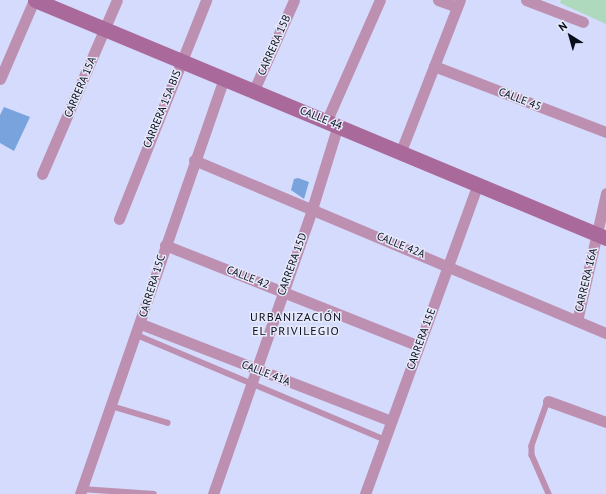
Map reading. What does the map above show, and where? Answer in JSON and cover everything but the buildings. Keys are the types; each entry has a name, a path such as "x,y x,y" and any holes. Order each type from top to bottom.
{"street":[{"name":"CALLE 44","path":"35,0 332,122 601,236"},
{"path":"0,79 35,0"},
{"name":"CARRERA 15A","path":"42,174 117,0"},
{"name":"CARRERA 15A BIS","path":"119,218 206,0"},
{"name":"CARRERA 15B","path":"254,90 294,0"},
{"path":"332,122 380,0"},
{"path":"401,151 458,4 438,0"},
{"path":"526,0 583,22"},
{"name":"CALLE 45","path":"434,66 606,132"},
{"name":"CARRERA 15C","path":"81,491 141,324 165,245 224,78"},
{"name":"CARRERA 15D","path":"213,494 254,370 312,209 332,122"},
{"name":"CALLE 42A","path":"194,160 448,265 606,333"},
{"name":"CARRERA 15E","path":"365,494 478,183"},
{"name":"CARRERA 16A","path":"577,320 601,236 606,193"},
{"name":"CALLE 42","path":"165,245 419,346"},
{"name":"CALLE 41A","path":"141,324 254,370 391,421"},
{"path":"548,401 606,422"}],"lane":[{"path":"137,335 384,440"},
{"path":"548,401 532,446 532,455 549,494"},
{"path":"111,406 168,423"},
{"path":"81,491 154,494"}],"green space":[{"path":"561,0 606,0 606,24 560,3"}],"district":[{"name":"URBANIZACIÓN EL PRIVILEGIO","path":"296,324"}]}
